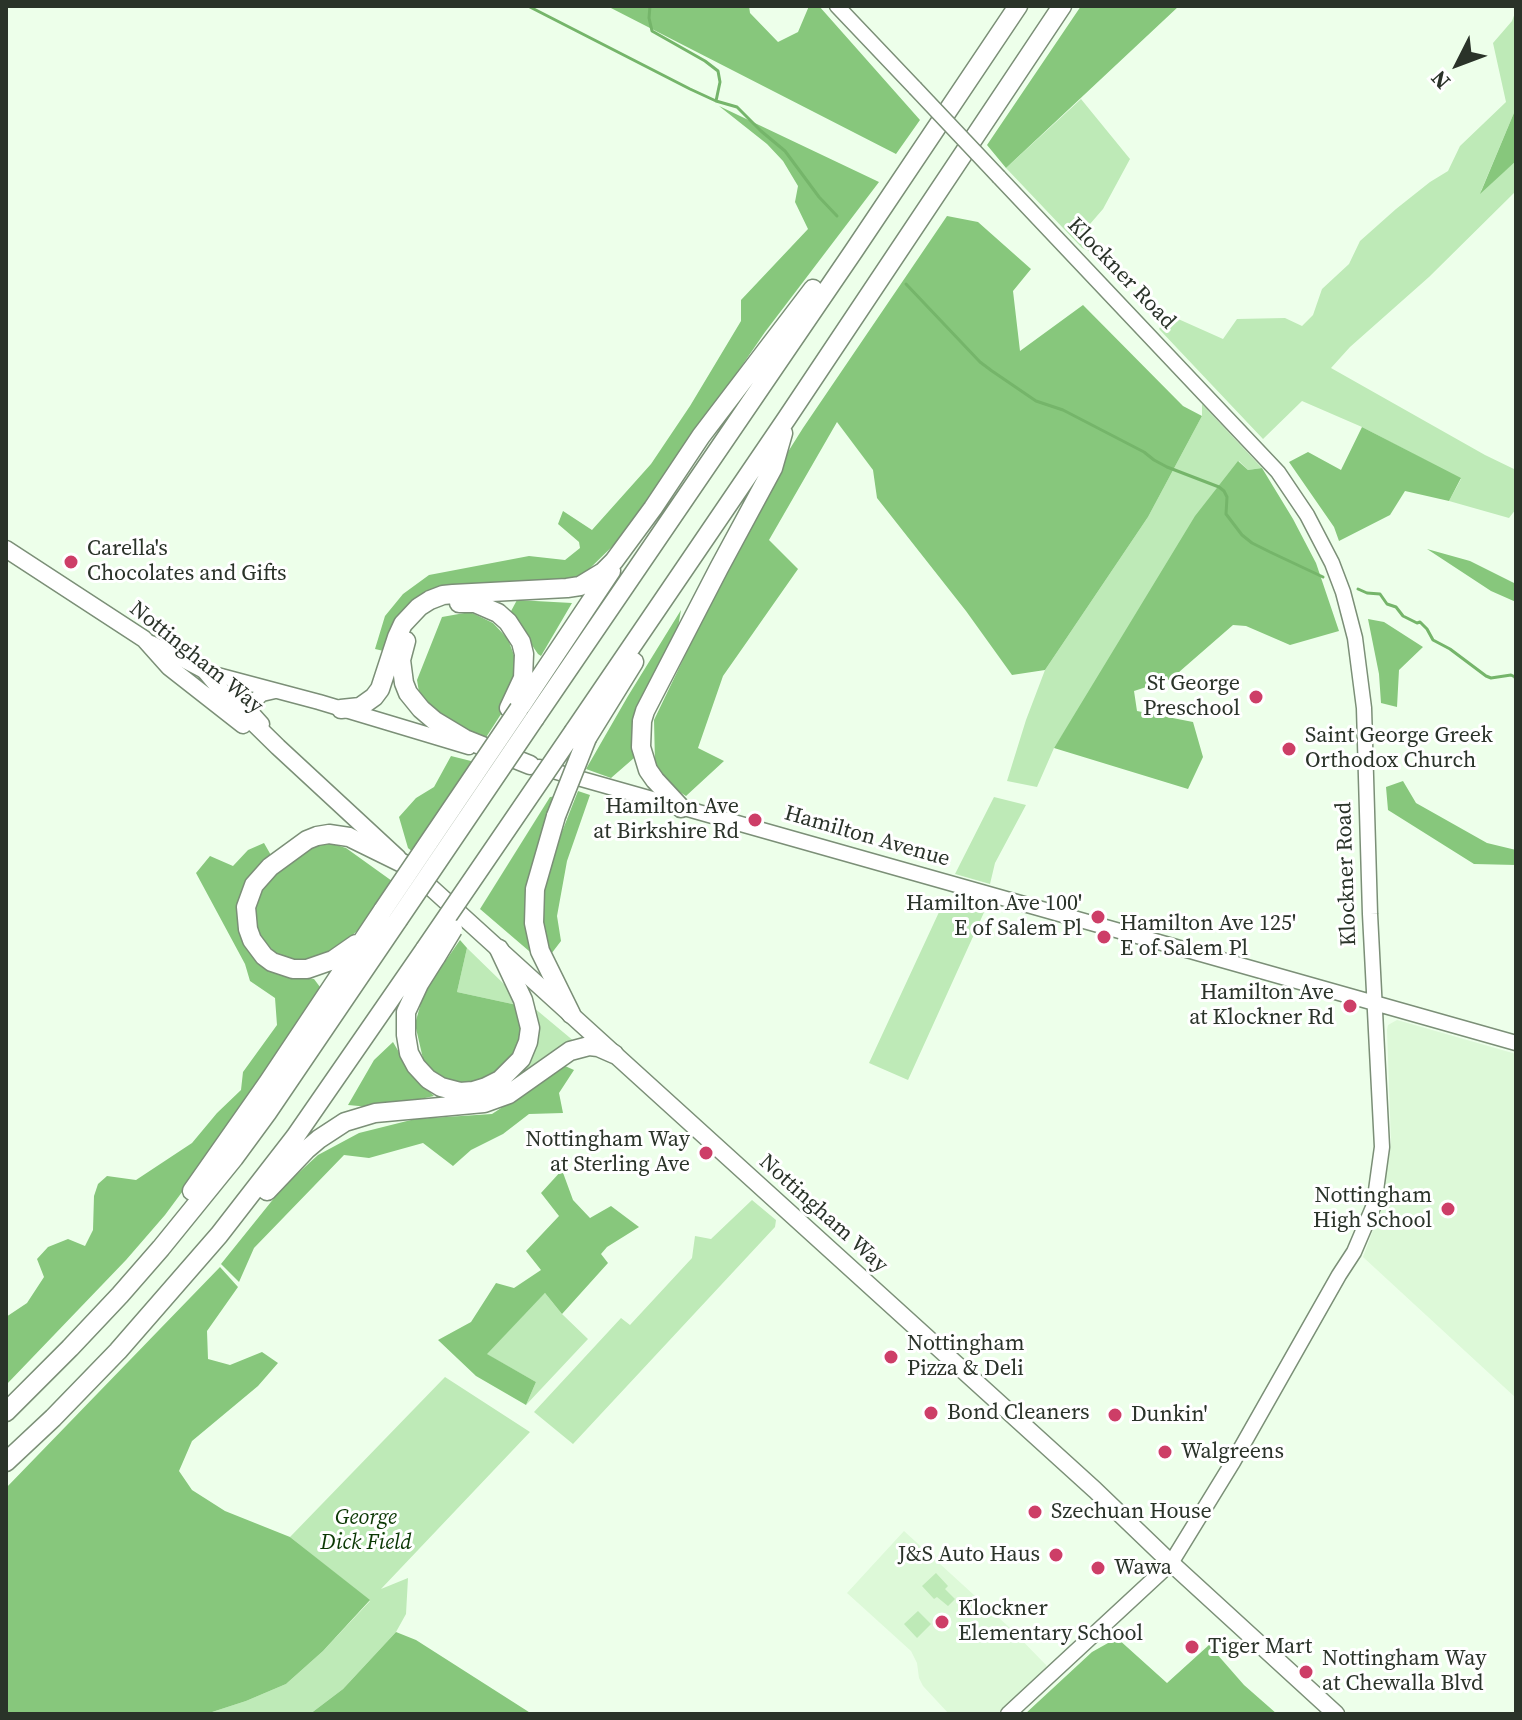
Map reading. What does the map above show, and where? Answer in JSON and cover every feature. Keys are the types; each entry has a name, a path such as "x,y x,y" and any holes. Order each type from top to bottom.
{"highway":[{"path":"404,864 349,837 329,834 307,840 261,875 249,896 246,919 252,940 264,956 281,966 293,969 321,965 365,938 391,915 467,785 853,252 1018,6"},
{"path":"6,1462 118,1351 236,1214 503,853 509,826 580,735 759,458 1062,6"},
{"path":"6,1412 70,1348 161,1248 267,1113 643,521 701,436 821,279 853,252"},
{"path":"681,808 648,770 641,747 642,721 773,468 787,418"},
{"path":"341,709 360,707 374,697 380,689 403,624 419,607 443,595 580,586 614,561 643,521"},
{"path":"521,711 524,654 521,642 508,622 486,607 463,602 441,606 421,618 407,638 401,660 404,683 416,703 435,721 465,739 530,765"},
{"path":"571,1014 540,951 534,923 535,889 580,735"},
{"path":"70,1348 203,1177 365,938"},
{"path":"430,953 406,1012 409,1053 428,1079 441,1087 460,1092 473,1091 500,1080 521,1059 528,1042 530,1028 523,1000 499,949"},
{"path":"236,1214 269,1189 319,1139 345,1122 375,1113 484,1103 509,1094 570,1051 589,1046 614,1054"}],"main road":[{"name":"Klockner Road","path":"837,6 1278,472 1307,515 1332,563 1350,617 1360,668 1382,1147 1369,1219 1354,1252 1171,1563 1008,1714"},
{"name":"Nottingham Way","path":"6,549 144,639 169,667 256,735 278,747"},
{"name":"Hamilton Avenue","path":"144,639 206,672 1516,1043"},
{"name":"Nottingham Way","path":"206,672 278,747 404,864 1081,1477 1336,1714"},
{"path":"275,691 256,697 251,707 278,747"}],"shaded area":[{"name":"Nottingham High School","path":"1397,1020 1516,1054 1516,1398 1363,1257 1378,1217 1389,1158 1387,1030 1388,1025"},
{"name":"Klockner Elementary School","path":"904,1531 1046,1665 1047,1668 1003,1714 949,1714 923,1686 911,1651 847,1593"}],"green space":[{"path":"607,6 749,6 750,13 778,42 798,32 809,6 819,6 920,120 896,154"},
{"path":"1081,6 1179,6 1006,168 987,145"},
{"path":"1516,10 1516,108 1481,191 1516,161 1516,191 1331,368 1516,470 1516,509 1509,518 1449,501 1461,479 1362,427 1302,401 1263,439 1159,329 1167,314 1223,339 1237,319 1285,318 1302,326 1313,315 1322,289 1349,264 1360,241 1396,209 1448,171 1460,146 1506,102 1493,43 1512,21"},
{"path":"1081,99 1130,159 1103,209 1090,224 1092,242 1089,251 1082,248 1006,168"},
{"path":"719,106 879,182 765,332 629,530 581,577 433,594 388,652 375,649 385,616 403,594 429,575 529,556 565,560 580,548 579,542 558,524 563,511 592,530 651,464 741,321 741,300 808,229 795,202 798,186 783,161 767,144"},
{"path":"1516,108 1516,161 1480,194"},
{"path":"947,216 978,222 1031,269 1013,291 1020,351 1083,305 1183,406 1202,416 1148,517 1045,670 1012,675 877,498 873,470 837,422 769,540 798,569 723,676 698,748 724,761 686,796 664,782 655,763 654,720 752,509 803,428"},
{"path":"1202,404 1262,468 1248,470 1239,461 1054,748 1037,787 1007,781 1045,670 1148,517 1202,416"},
{"path":"1362,427 1461,478 1449,501 1405,491 1390,515 1339,541 1334,527 1289,462 1308,452 1341,470"},
{"path":"1238,461 1248,470 1262,468 1293,519 1316,563 1339,631 1290,645 1246,626 1233,625 1171,679 1134,691 1137,711 1193,722 1203,757 1188,789 1054,748 1195,516"},
{"path":"1427,549 1470,561 1516,584 1516,602 1491,591"},
{"path":"517,600 572,603 541,656 510,613"},
{"path":"681,610 677,633 639,718 634,758 611,778 586,769 628,696"},
{"path":"470,612 493,623 508,639 519,669 505,708 483,742 420,698 417,680 442,617"},
{"path":"1368,619 1384,622 1423,647 1399,670 1397,707 1381,703 1379,674"},
{"path":"451,756 475,762 415,854 408,848 399,817 416,798 434,787"},
{"path":"1403,781 1416,803 1487,843 1516,850 1516,865 1474,864 1388,810 1386,787"},
{"path":"578,791 590,795 567,861 557,916 561,941 548,958 539,917 549,865"},
{"path":"559,796 537,859 536,957 480,909 550,797"},
{"path":"994,797 1026,805 995,863 990,884 955,874"},
{"path":"323,841 346,848 392,881 363,926 331,953 314,959 283,959 259,938 250,912 268,879 294,858"},
{"path":"264,843 272,857 240,913 278,973 314,979 320,987 251,1099 165,1215 6,1385 6,1317 27,1303 44,1277 37,1259 48,1247 68,1239 85,1246 93,1230 94,1196 98,1184 107,1176 136,1180 192,1143 241,1090 243,1072 277,1025 275,998 250,981 245,964 196,873 210,856 233,866 248,850"},
{"path":"946,897 986,908 908,1080 869,1063"},
{"path":"460,940 467,948 457,992 517,1005 525,1034 510,1062 487,1081 450,1085 424,1063 415,1024 424,992"},
{"path":"467,948 505,985 517,1005 457,992"},
{"path":"533,1007 575,1042 516,1084 538,1038"},
{"path":"393,1042 411,1073 434,1096 380,1108 348,1105 374,1060"},
{"path":"565,1066 574,1070 559,1093 563,1113 529,1114 503,1134 471,1150 453,1166 423,1143 369,1158 344,1155 254,1248 239,1282 221,1264 283,1187 318,1155 359,1133 415,1119 492,1114"},
{"path":"562,1170 573,1200 590,1218 611,1206 639,1227 607,1247 601,1254 608,1263 562,1314 545,1293 487,1354 536,1382 526,1405 476,1376 438,1340 471,1322 496,1283 514,1288 541,1270 526,1251 559,1216 541,1193"},
{"path":"752,1200 776,1220 775,1227 573,1444 534,1412 621,1318 630,1325 692,1258 695,1236 711,1239"},
{"path":"220,1267 238,1287 207,1331 208,1359 230,1365 262,1352 278,1363 258,1386 192,1441 179,1471 192,1490 225,1511 290,1537 370,1600 323,1651 286,1684 206,1714 6,1714 6,1488"},
{"path":"545,1293 588,1339 526,1405 536,1382 486,1354"},
{"name":"George Dick Field","path":"445,1377 530,1432 381,1589 408,1578 406,1614 396,1632 343,1689 310,1714 206,1714 286,1684 323,1651 370,1601 290,1537"},
{"path":"936,1573 955,1599 948,1606 937,1597 934,1599 922,1586"},
{"path":"918,1611 931,1624 917,1638 904,1624"},
{"path":"396,1632 416,1640 532,1714 310,1714 343,1689"},
{"path":"1117,1638 1167,1683 1209,1645 1244,1685 1277,1714 1025,1714 1092,1652"}],"waterway":[{"path":"528,6 690,89 737,107 785,151 837,216"},
{"path":"650,6 652,31 718,71 720,82 716,101"},
{"path":"906,284 992,371 1036,401 1063,410 1167,467 1219,487 1227,497 1226,514 1242,535 1252,543 1323,577"},
{"path":"1358,589 1380,594 1403,616 1420,622 1433,640 1486,676 1511,675 1516,682"}],"place":[{"name":"Carella's Chocolates and Gifts","path":"71,562"},
{"name":"St George Preschool","path":"1256,697"},
{"name":"Saint George Greek Orthodox Church","path":"1289,749"},
{"name":"Hamilton Ave at Birkshire Rd","path":"755,820"},
{"name":"Hamilton Ave 100' E of Salem Pl","path":"1098,917"},
{"name":"Hamilton Ave 125' E of Salem Pl","path":"1104,937"},
{"name":"Hamilton Ave at Klockner Rd","path":"1350,1006"},
{"name":"Nottingham Way at Sterling Ave","path":"706,1153"},
{"name":"Nottingham High School","path":"1448,1209"},
{"name":"Nottingham Pizza & Deli","path":"891,1357"},
{"name":"Bond Cleaners","path":"931,1413"},
{"name":"Dunkin'","path":"1115,1415"},
{"name":"Walgreens","path":"1165,1452"},
{"name":"Szechuan House","path":"1035,1512"},
{"name":"J&S Auto Haus","path":"1056,1555"},
{"name":"Wawa","path":"1098,1568"},
{"name":"Klockner Elementary School","path":"942,1622"},
{"name":"Tiger Mart","path":"1192,1647"},
{"name":"Nottingham Way at Chewalla Blvd","path":"1306,1672"}]}
